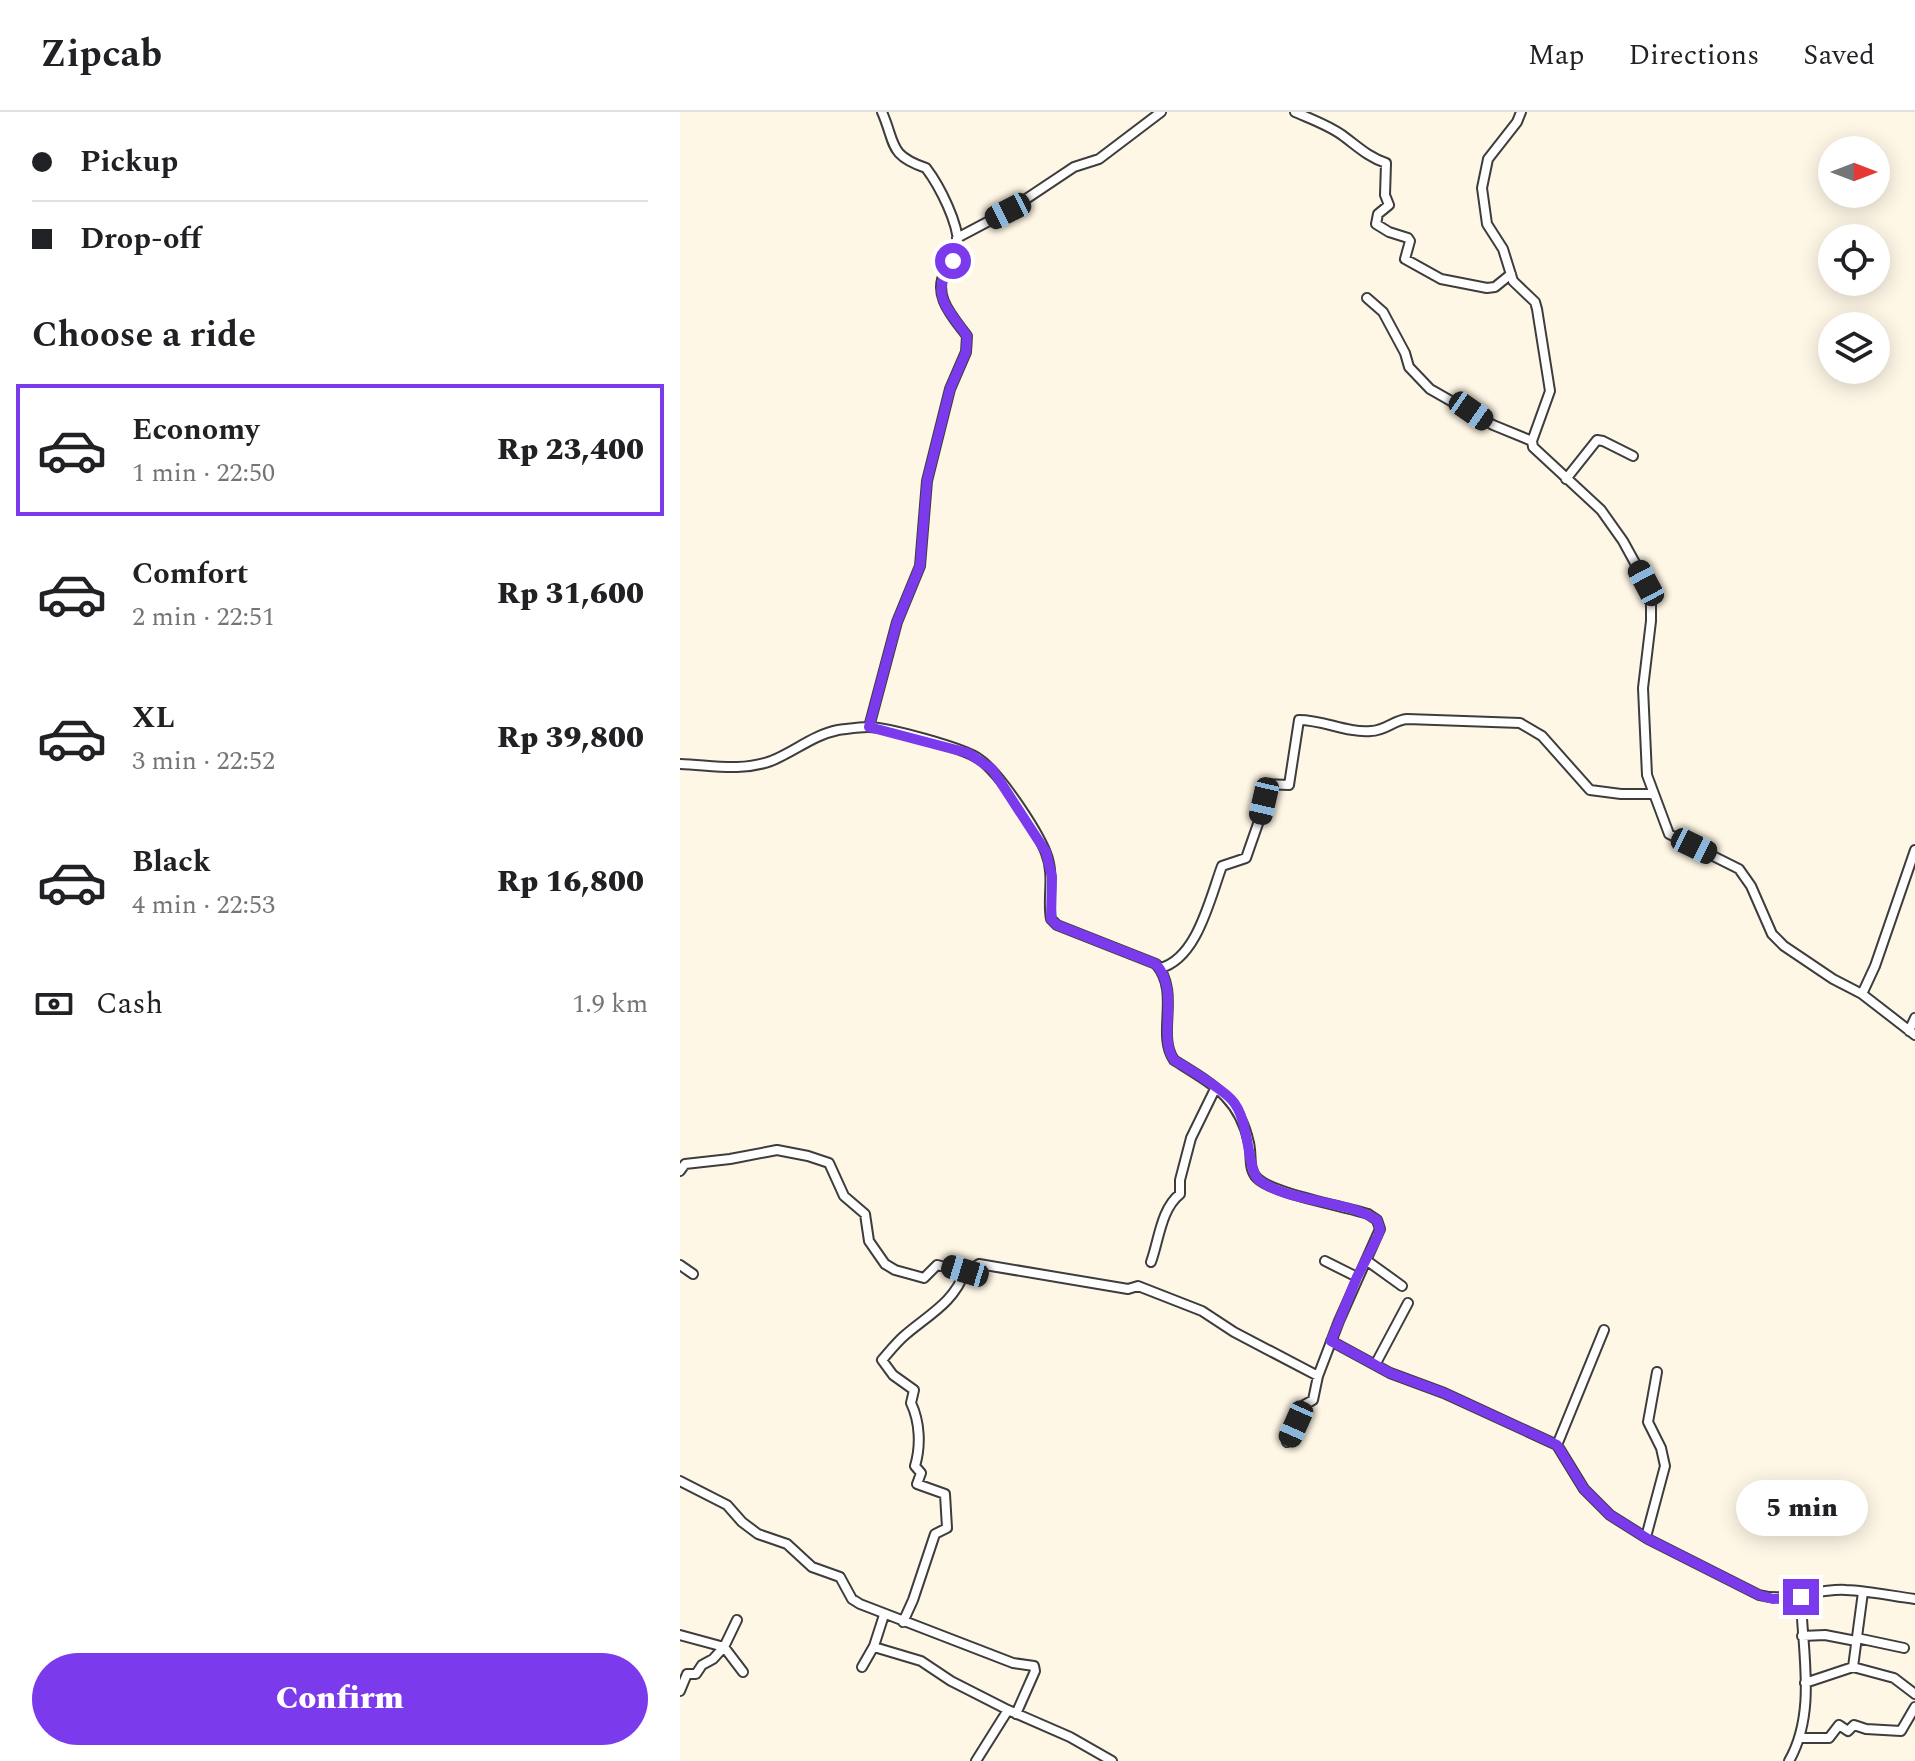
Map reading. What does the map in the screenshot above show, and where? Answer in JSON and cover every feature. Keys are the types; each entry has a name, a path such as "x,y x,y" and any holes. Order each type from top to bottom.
{"street":[{"path":"869,727 897,622 920,566 931,460 950,389 966,352 967,336 946,309 941,286 946,269 958,252 949,211 926,168 909,164 903,159 889,137 882,112"},
{"path":"957,238 1008,211 1074,167 1099,159 1161,112"},
{"path":"1295,112 1321,122 1366,155 1386,163 1385,192 1389,205 1378,214 1376,224 1409,239 1405,259 1441,279 1487,288 1495,287 1511,274"},
{"path":"1521,112 1517,122 1488,159 1483,174 1487,224 1503,249 1517,286 1536,305 1546,357 1549,399 1532,441 1537,453 1601,510 1623,541 1651,597 1643,688 1647,775 1669,834 1739,869 1751,886 1772,934 1784,946 1833,979 1862,994 1912,1033 1915,1018"},
{"path":"1367,298 1383,312 1411,370 1430,389 1493,425 1532,441"},
{"path":"1566,479 1597,440 1633,456"},
{"path":"1160,968 1172,965 1194,938 1204,919 1222,866 1246,858 1260,818 1264,784 1289,785 1299,720 1315,720 1370,732 1407,719 1520,723 1542,736 1590,790 1653,794"},
{"path":"680,764 726,769 743,767 768,762 836,731 869,727 968,753 992,769 1046,852 1052,877 1051,919 1057,925 1160,968 1169,1004 1168,1052 1174,1060 1232,1100 1249,1142 1252,1171 1260,1181 1299,1196 1368,1214 1377,1220 1380,1229 1378,1236 1357,1277 1331,1341 1313,1400 1304,1405 1287,1442"},
{"path":"1862,994 1875,966 1915,850"},
{"path":"1151,1262 1166,1212 1171,1201 1180,1194 1180,1180 1191,1138 1215,1089"},
{"path":"680,1171 690,1162 716,1161 777,1150 819,1159 832,1166 844,1196 865,1214 869,1241 889,1267 924,1278 938,1264 965,1271 971,1271 979,1264 1128,1289 1135,1286 1148,1289 1202,1311 1234,1332 1318,1376"},
{"path":"1366,1260 1402,1286"},
{"path":"1325,1261 1357,1277"},
{"path":"680,1265 693,1274"},
{"path":"903,1622 935,1534 947,1528 948,1521 945,1494 917,1484 921,1473 915,1466 920,1447 916,1413 911,1403 914,1390 893,1375 882,1360 901,1337 947,1303 957,1291 965,1271"},
{"path":"1375,1365 1408,1303"},
{"path":"1557,1445 1604,1330"},
{"path":"1331,1341 1375,1365 1557,1445 1596,1503 1646,1537 1759,1595 1773,1599 1845,1589 1915,1599"},
{"path":"1646,1537 1665,1466 1661,1448 1648,1422 1657,1372"},
{"path":"680,1481 727,1505 758,1534 787,1544 812,1567 840,1577 852,1599 884,1615 1013,1663 1034,1666 1035,1671 1012,1712 976,1761"},
{"path":"1853,1667 1863,1592"},
{"path":"1789,1761 1799,1738 1804,1713 1801,1597"},
{"path":"862,1667 874,1647 884,1615"},
{"path":"680,1691 687,1674 698,1672 724,1647 737,1620"},
{"path":"680,1635 724,1647 743,1672"},
{"path":"1802,1636 1825,1635 1904,1648"},
{"path":"874,1647 921,1661 947,1679 1070,1737 1112,1761"},
{"path":"1805,1683 1853,1667 1894,1678 1915,1694"},
{"path":"1799,1738 1829,1738 1839,1725 1848,1731 1854,1725 1866,1729 1901,1731 1915,1707"}],"route":[{"path":"953,261 943,278 943,299 946,309 968,341 950,389 931,460 920,566 897,622 869,727 940,743 968,753 992,769 1046,852 1052,877 1051,919 1057,925 1156,964 1164,974 1169,1004 1168,1052 1174,1060 1232,1100 1246,1132 1252,1171 1260,1181 1299,1196 1354,1209 1377,1220 1380,1229 1378,1236 1357,1277 1331,1341 1390,1373 1444,1393 1557,1445 1596,1503 1648,1539 1759,1595 1773,1599 1801,1597"}]}
